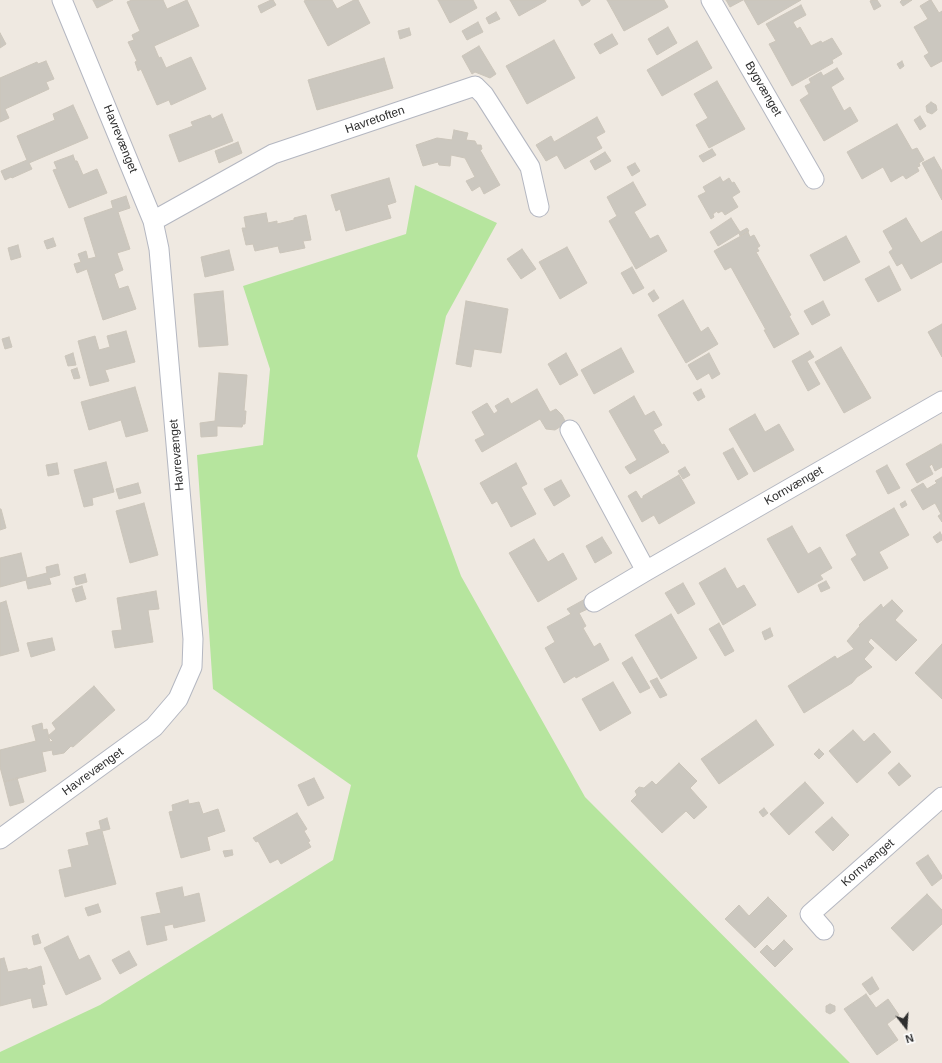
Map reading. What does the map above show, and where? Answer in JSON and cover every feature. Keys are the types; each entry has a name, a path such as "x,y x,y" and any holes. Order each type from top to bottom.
{"street":[{"name":"Havrevænget","path":"0,839 154,727 178,699 192,667 193,638 160,257 153,220 62,0"},
{"name":"Bygvænget","path":"711,0 814,179"},
{"name":"Havretoften","path":"153,220 273,154 475,86 484,95 530,167 539,207"},
{"name":"Kornvænget","path":"594,602 942,401"},
{"path":"570,430 646,571"},
{"name":"Kornvænget","path":"824,930 810,914 942,797"}],"green space":[{"path":"415,185 497,223 446,316 417,456 461,576 585,797 850,1063 0,1063 0,1052 100,1005 333,860 351,785 213,689 197,455 263,445 270,369 243,286 406,234"}],"building":[{"path":"93,0 113,0 97,8"},
{"path":"132,0 163,0 167,9 187,0 199,26 154,46 159,58 161,57 166,68 191,57 206,89 171,105 169,100 157,105 141,69 138,71 135,62 137,61 128,42 134,40 132,35 140,31 127,2"},
{"path":"273,0 276,5 261,13 258,6"},
{"path":"332,0 337,9 354,0 358,0 370,23 328,46 304,1"},
{"path":"438,0 473,0 477,8 450,23"},
{"path":"510,0 546,0 546,1 519,16"},
{"path":"579,0 590,0 590,1 582,6"},
{"path":"607,0 664,0 668,7 624,31"},
{"path":"726,0 743,0 730,7"},
{"path":"744,0 801,0 758,25"},
{"path":"877,0 881,6 874,10 870,1"},
{"path":"902,0 912,0 903,6 900,2"},
{"path":"930,0 939,13 942,11 942,61 931,67 924,56 929,53 914,27 928,19 920,6"},
{"path":"801,5 806,15 793,22 797,29 800,27 811,46 832,38 842,54 832,60 833,63 792,86 769,44 776,41 766,24"},
{"path":"496,12 500,19 489,24 486,18"},
{"path":"478,22 483,32 467,40 462,31"},
{"path":"668,27 677,43 657,55 648,39"},
{"path":"409,28 411,35 400,39 398,31"},
{"path":"0,33 6,44 0,48"},
{"path":"612,34 618,44 600,54 594,44"},
{"path":"554,40 575,78 527,104 506,66"},
{"path":"697,41 712,68 662,96 647,70"},
{"path":"479,46 496,74 490,78 475,72 472,74 462,56"},
{"path":"384,58 393,88 317,110 308,80"},
{"path":"46,61 54,79 46,82 49,89 5,109 9,118 0,122 0,78 37,62 38,64"},
{"path":"902,61 904,66 900,69 897,64"},
{"path":"837,68 844,79 831,87 844,111 850,107 858,121 824,141 800,100 809,94 805,86 811,83 809,79 821,72 823,76"},
{"path":"717,81 745,129 709,148 696,125 708,118 694,94"},
{"path":"931,102 936,105 937,110 932,114 927,112 926,106"},
{"path":"73,105 88,138 29,163 32,169 5,180 1,171 27,160 17,136 55,120 53,114"},
{"path":"222,114 233,141 179,162 169,135 193,126 191,122 210,115 212,119"},
{"path":"920,116 926,126 920,130 914,120"},
{"path":"597,117 605,132 596,137 602,148 565,169 557,155 546,161 536,145 551,136 554,142"},
{"path":"897,124 912,150 917,148 924,160 919,163 920,166 917,167 919,171 906,179 903,175 891,182 883,167 862,179 847,152"},
{"path":"454,130 468,133 466,140 475,141 477,145 481,145 482,149 480,150 500,185 484,194 480,186 472,191 466,181 475,177 465,158 451,155 450,166 439,165 438,162 423,166 416,145 437,138 452,140"},
{"path":"238,142 242,153 219,163 215,151"},
{"path":"712,149 716,155 703,162 699,156"},
{"path":"605,152 611,161 595,170 590,161"},
{"path":"73,155 83,175 97,169 107,193 69,208 53,170 57,169 54,162"},
{"path":"934,157 942,171 942,200 922,163"},
{"path":"635,163 640,171 632,176 627,167"},
{"path":"720,177 723,182 729,178 732,183 734,182 740,192 732,197 738,207 725,215 722,211 718,213 717,211 713,214 714,217 711,219 698,196 706,192 703,187"},
{"path":"389,178 396,202 387,205 391,218 346,231 340,209 336,211 331,195"},
{"path":"633,182 646,205 634,212 650,239 658,235 667,251 636,269 609,221 617,216 607,197"},
{"path":"126,196 130,208 118,212 130,249 117,253 123,270 114,274 119,289 128,286 136,309 103,320 87,269 77,273 74,264 81,262 78,254 86,251 88,259 96,257 84,218 113,208 111,201"},
{"path":"266,213 268,223 277,221 277,224 294,220 294,218 306,215 311,240 303,241 305,248 280,253 278,246 255,251 253,244 246,245 242,228 246,228 244,217"},
{"path":"731,218 740,232 747,228 749,231 740,236 739,233 718,246 710,232"},
{"path":"906,218 921,243 942,231 942,262 911,279 902,263 897,266 889,252 893,249 883,231"},
{"path":"748,232 750,237 754,235 760,246 757,248 759,251 756,252 791,315 789,316 799,334 774,348 764,330 766,330 731,267 725,270 714,251"},
{"path":"846,236 860,262 824,281 810,255"},
{"path":"53,238 56,246 47,249 44,241"},
{"path":"18,245 21,257 11,260 8,248"},
{"path":"567,247 587,283 560,299 539,262"},
{"path":"522,249 536,269 521,279 507,259"},
{"path":"229,250 234,270 205,277 201,257"},
{"path":"889,266 901,290 878,302 865,279"},
{"path":"632,267 644,288 633,294 621,273"},
{"path":"654,290 659,298 653,302 648,294"},
{"path":"223,291 228,345 199,347 194,294"},
{"path":"683,300 701,332 708,327 718,344 686,363 658,315"},
{"path":"466,301 508,309 501,353 474,349 471,367 456,364"},
{"path":"823,301 830,315 812,325 804,311"},
{"path":"942,324 942,357 928,332"},
{"path":"126,331 135,362 105,370 109,381 90,386 78,341 95,336 99,350 110,347 107,336"},
{"path":"9,337 12,347 5,349 2,339"},
{"path":"841,347 871,398 844,413 815,362"},
{"path":"621,348 634,372 594,394 581,370"},
{"path":"810,351 814,357 807,361 820,384 808,391 792,361"},
{"path":"73,353 76,365 68,366 65,356"},
{"path":"566,353 578,375 560,385 548,364"},
{"path":"709,353 720,374 712,379 709,373 697,380 688,365"},
{"path":"77,368 80,378 74,379 71,370"},
{"path":"219,373 247,375 244,411 246,411 245,424 243,424 242,427 217,426 217,436 201,437 200,423 215,421"},
{"path":"135,387 148,431 126,437 121,420 89,430 81,402"},
{"path":"537,389 550,412 556,409 562,415 566,423 555,430 546,429 540,419 482,452 475,440 485,435 472,412 487,403 494,414 498,411 495,406 508,398 511,404"},
{"path":"701,389 705,397 698,401 693,393"},
{"path":"634,396 645,416 654,411 662,425 653,430 662,445 664,444 669,452 630,474 625,467 637,460 609,411"},
{"path":"755,414 765,432 779,424 794,450 754,472 729,429"},
{"path":"941,444 942,467 935,471 932,464 929,466 933,474 917,483 906,464"},
{"path":"733,448 748,474 738,480 723,453"},
{"path":"106,462 114,492 92,498 93,505 84,507 74,470"},
{"path":"57,463 59,474 48,476 46,465"},
{"path":"516,463 527,484 521,487 536,514 511,527 497,501 492,504 480,483"},
{"path":"887,465 900,488 888,494 876,471"},
{"path":"685,467 690,475 683,479 678,471"},
{"path":"679,475 695,503 659,524 654,515 642,522 628,496 636,491 641,499 643,496"},
{"path":"942,477 942,522 938,516 941,514 935,503 923,510 911,490 923,483 927,489 937,483 935,481"},
{"path":"561,480 570,496 554,506 544,489"},
{"path":"138,483 141,493 119,499 116,489"},
{"path":"905,501 907,505 902,508 900,504"},
{"path":"144,503 158,555 130,563 116,511"},
{"path":"894,508 909,535 879,552 888,568 864,581 851,559 857,555 846,535"},
{"path":"0,509 6,528 0,530"},
{"path":"792,526 808,554 820,547 832,568 820,575 823,579 798,593 767,539"},
{"path":"940,532 942,540 937,543 933,537"},
{"path":"602,537 612,553 595,563 586,546"},
{"path":"534,539 548,562 563,553 577,579 538,602 509,553"},
{"path":"21,553 27,578 47,573 46,567 58,564 60,575 49,578 51,584 28,589 26,580 0,587 0,558"},
{"path":"725,568 737,589 744,585 756,605 723,625 699,583"},
{"path":"85,574 87,582 76,585 74,577"},
{"path":"826,581 830,588 821,592 818,585"},
{"path":"683,583 695,604 678,614 665,593"},
{"path":"82,586 86,599 76,602 72,589"},
{"path":"156,591 159,609 148,610 153,642 115,648 112,631 122,630 117,598"},
{"path":"587,598 592,607 579,613 586,626 583,628 594,647 600,643 609,660 576,678 575,676 564,683 545,648 555,642 547,627 571,614 567,609"},
{"path":"892,600 903,611 895,620 917,640 896,661 871,638 868,642 874,648 864,659 872,667 857,677 852,683 804,713 788,686 835,656 837,659 854,649 847,641 860,626 859,625 881,604 883,608"},
{"path":"6,601 19,651 0,656 0,603"},
{"path":"671,614 697,658 661,679 635,635"},
{"path":"719,623 734,651 725,656 709,629"},
{"path":"770,628 773,636 765,640 762,632"},
{"path":"52,638 55,650 31,657 27,643"},
{"path":"942,644 942,699 915,673"},
{"path":"632,657 650,688 640,693 622,663"},
{"path":"657,678 667,695 660,698 650,681"},
{"path":"613,682 631,713 600,731 582,699"},
{"path":"94,686 115,710 73,747 71,746 64,753 53,755 52,750 42,752 46,771 4,782 0,767 0,750 36,741 32,726 42,723 43,730 47,729 49,736 56,729 52,723"},
{"path":"756,720 774,745 719,784 701,759"},
{"path":"853,730 864,742 874,733 891,752 857,783 829,751"},
{"path":"819,749 824,754 819,759 814,754"},
{"path":"679,763 697,781 690,788 707,807 694,819 686,811 662,833 631,801 637,795 635,791 639,787 644,788 652,781 656,785"},
{"path":"899,763 911,776 899,786 888,773"},
{"path":"17,778 24,802 10,806 4,782"},
{"path":"314,778 324,798 308,806 298,785"},
{"path":"805,782 824,803 789,835 770,814"},
{"path":"188,800 189,804 199,802 203,814 218,809 225,831 207,837 210,850 181,858 169,812 173,811 172,805"},
{"path":"764,808 768,813 763,817 759,812"},
{"path":"297,813 307,829 304,831 310,841 308,842 311,847 281,864 278,859 270,863 258,841 256,842 253,838"},
{"path":"832,817 849,835 833,851 815,832"},
{"path":"107,818 110,829 102,831 116,884 65,897 59,870 72,867 68,850 89,845 86,833 101,829 99,821"},
{"path":"232,850 233,855 225,857 223,851"},
{"path":"928,855 942,876 942,878 932,886 916,863"},
{"path":"182,887 184,897 199,893 205,921 174,928 173,924 164,926 167,940 147,945 141,917 161,913 156,893"},
{"path":"927,894 942,910 942,924 913,951 891,928"},
{"path":"768,897 787,916 755,948 725,919 739,905 749,916"},
{"path":"98,904 101,912 88,916 85,908"},
{"path":"38,934 41,943 34,945 32,936"},
{"path":"68,936 79,960 89,955 101,979 66,995 44,948"},
{"path":"784,940 793,949 775,967 760,952 767,945 773,951"},
{"path":"129,951 137,965 120,974 112,960"},
{"path":"4,958 8,972 27,968 28,970 41,966 45,984 42,985 47,1005 33,1008 31,998 0,1006 0,959"},
{"path":"872,977 879,989 870,995 862,984"},
{"path":"866,994 876,1008 888,999 899,1015 887,1024 898,1040 877,1055 844,1009"},
{"path":"830,1004 835,1006 835,1011 830,1014 826,1012 826,1006"}]}
